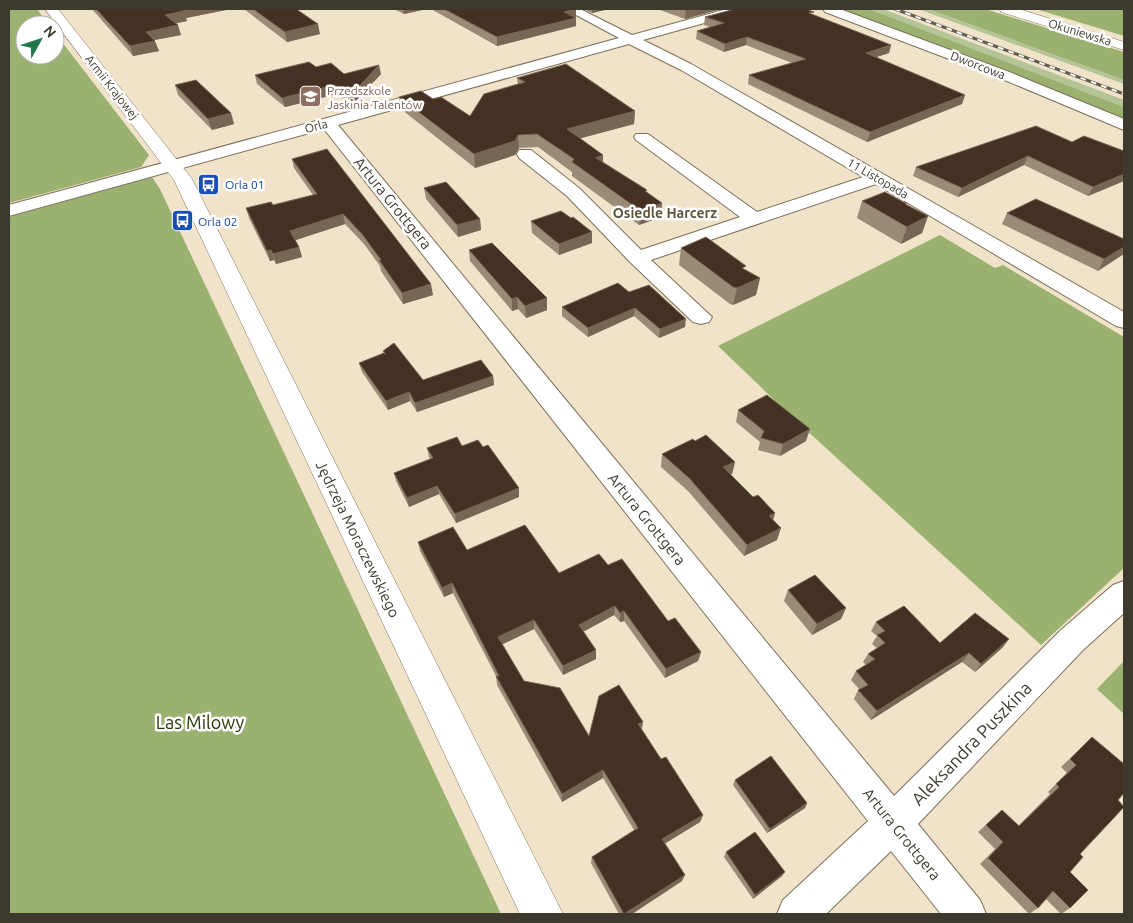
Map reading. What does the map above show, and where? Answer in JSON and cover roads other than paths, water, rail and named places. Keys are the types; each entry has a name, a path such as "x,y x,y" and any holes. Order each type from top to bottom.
{"street":[{"name":"Armii Krajowej","path":"51,9 172,165"},
{"name":"11 Listopada","path":"570,9 686,67 1124,321"},
{"name":"Orla","path":"9,211 740,9"},
{"name":"Dworcowa","path":"830,9 1007,76 1124,125"},
{"name":"Okuniewska","path":"1006,9 1124,46"},
{"name":"Artura Grottgera","path":"328,123 966,914"},
{"path":"642,137 754,218"},
{"path":"525,154 573,192 637,258 700,317"},
{"name":"Jędrzeja Moraczewskiego","path":"172,165 194,201 542,914"},
{"path":"637,258 877,178"},
{"name":"Aleksandra Puszkina","path":"797,914 893,823 1072,640 1124,594"}],"railway":[{"path":"895,9 1124,94"}],"place":[{"name":"Przedszkole Jaskinia Talentów","path":"311,97"},
{"name":"Orla 01","path":"209,184"},
{"name":"Orla 02","path":"182,221"}],"district":[{"name":"Osiedle Harcerz","path":"665,213"}],"park label":[{"name":"Las Milowy","path":"200,722"}]}
